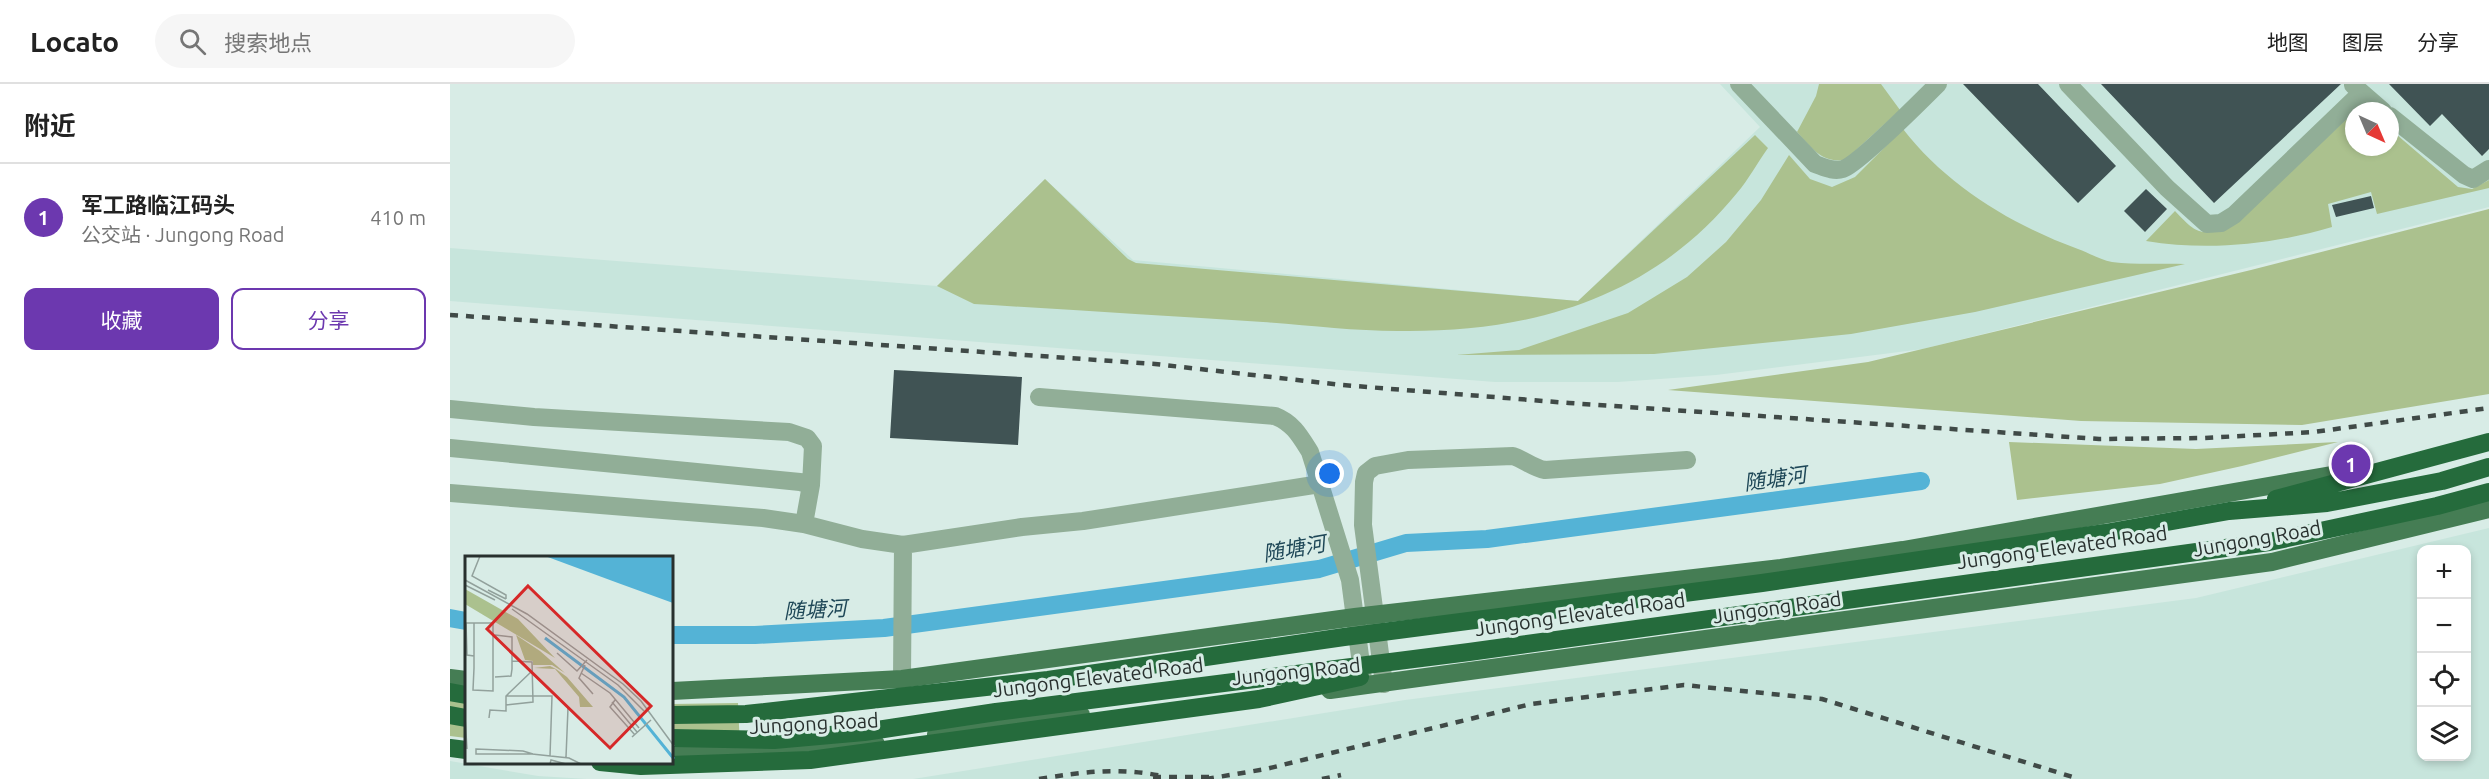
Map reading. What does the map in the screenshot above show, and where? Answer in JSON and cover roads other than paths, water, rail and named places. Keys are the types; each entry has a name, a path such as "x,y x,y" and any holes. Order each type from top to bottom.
{"highway":[{"path":"2229,512 2489,442"},
{"name":"Jungong Elevated Road","path":"674,715 746,714 1048,680 1344,637 1762,583 2105,533 2229,512 2327,503 2442,481 2489,467"},
{"name":"Jungong Elevated Road","path":"674,738 774,740 864,732 996,712 1469,652 2269,542 2437,506 2489,492"},
{"path":"620,764 641,766 810,760 868,753 1259,699 1469,652"},
{"path":"450,692 465,695"},
{"path":"450,715 465,718"},
{"path":"450,747 465,748"}],"main road":[{"name":"Jungong Road","path":"674,691 902,679 1356,617 1781,568 1903,550 2440,458 2489,447"},
{"name":"Jungong Road","path":"674,752 873,744 1021,721 1364,687 2272,562 2489,509"},
{"path":"450,678 465,680"}],"lane":[{"path":"1739,84 1815,164 1832,170 1844,169 1861,156 1938,84"},
{"path":"1758,104 1759,84"},
{"path":"2068,84 2167,188 2207,224 2221,223 2234,215 2357,89 2372,102"},
{"path":"2399,123 2464,175 2473,179 2489,169"},
{"path":"1039,397 1275,416 1288,421 1301,436 1310,452 1350,580 1364,687"},
{"path":"450,409 534,417 789,432 807,438 813,446 811,485 804,524"},
{"path":"450,448 788,480 811,485"},
{"path":"1384,684 1363,525 1366,472 1375,466 1408,460 1513,456 1524,459 1537,469 1545,470 1687,460"},
{"path":"450,494 752,517 804,524 862,539 903,544 1106,518 1320,484"},
{"path":"902,679 903,544"}],"waterway":[{"name":"随塘河","path":"674,635 755,635 884,628 1319,569 1406,543 1487,539 1921,481"},
{"name":"随塘河","path":"450,618 465,621"}],"railway":[{"path":"450,315 1155,364 1342,385 1569,403 2099,439 2204,438 2314,432 2489,408"},
{"path":"1206,779 1266,769 1531,704 1684,685 1822,699 2079,779"},
{"path":"1039,779 1100,772 1146,773 1162,776"},
{"path":"1322,779 1341,775"},
{"path":"1153,777 1213,777"}],"place":[{"name":"军工路临江码头","path":"2351,464"}]}
